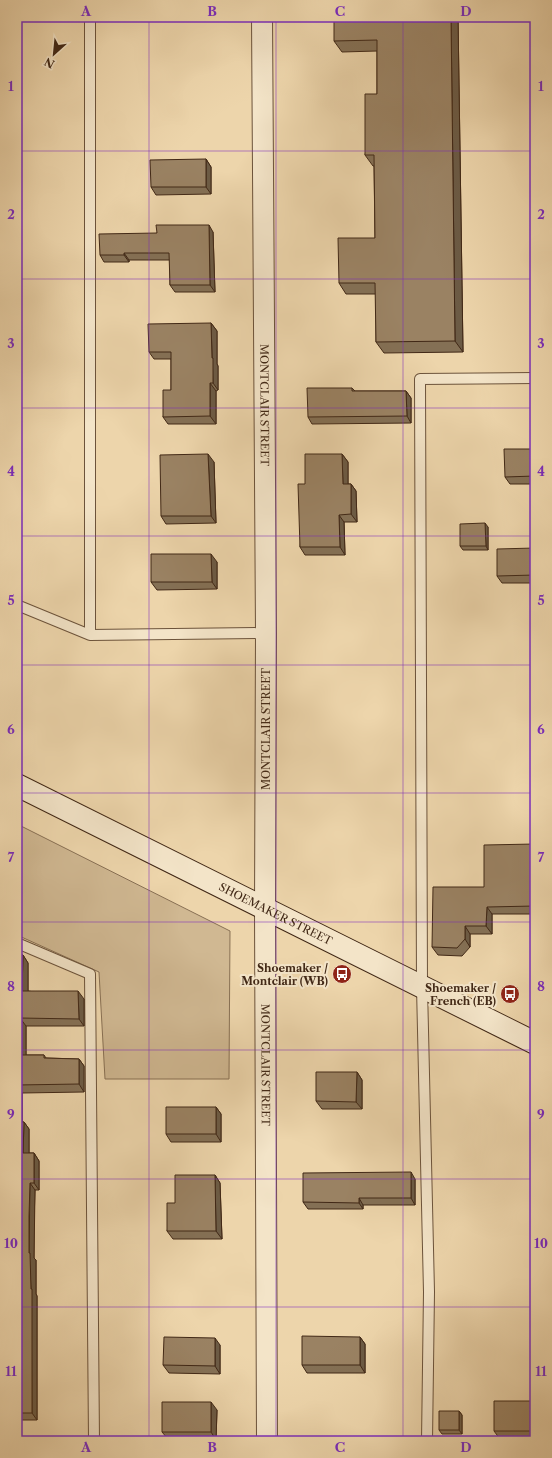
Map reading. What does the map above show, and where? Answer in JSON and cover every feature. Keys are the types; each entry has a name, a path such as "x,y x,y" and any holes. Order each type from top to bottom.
{"street":[{"name":"MONTCLAIR STREET","path":"262,17 266,633 265,909 267,1441"},
{"name":"SHOEMAKER STREET","path":"17,785 535,1043"}],"lane":[{"path":"90,17 90,635"},
{"path":"427,1441 429,1292 422,987 420,379 535,378"},
{"path":"17,605 90,635 266,633"},
{"path":"17,942 90,974 94,1441"}],"shaded area":[{"path":"17,824 230,931 229,1079 105,1079 99,972 17,935"}],"building":[{"path":"334,17 451,17 455,341 376,342 375,283 339,283 338,238 375,238 374,155 365,155 365,94 377,94 377,40 334,41"},
{"path":"206,159 206,187 151,187 150,160"},
{"path":"156,225 209,225 210,285 170,285 169,253 124,253 124,255 100,255 99,234 157,233"},
{"path":"211,323 213,383 210,383 210,416 163,417 163,390 171,390 171,352 149,352 148,324"},
{"path":"307,388 352,388 352,391 406,391 407,416 308,417"},
{"path":"504,449 535,449 535,476 505,477"},
{"path":"208,454 211,516 161,516 160,455"},
{"path":"305,454 342,454 343,484 351,484 351,514 339,515 340,547 300,547 298,484 305,484"},
{"path":"485,523 486,546 460,546 460,524"},
{"path":"535,548 535,575 497,576 497,549"},
{"path":"151,554 211,554 212,582 151,582"},
{"path":"535,844 535,906 487,907 486,926 465,926 465,939 457,948 432,947 433,887 484,887 484,845"},
{"path":"17,955 23,955 22,991 78,991 79,1019 20,1018 21,1055 44,1055 44,1058 79,1059 79,1084 17,1085"},
{"path":"316,1072 357,1072 356,1102 316,1101"},
{"path":"166,1107 216,1107 216,1134 166,1134"},
{"path":"17,1122 24,1122 23,1153 34,1153 34,1183 30,1183 29,1216 29,1253 32,1289 32,1413 17,1413"},
{"path":"411,1172 411,1198 359,1198 359,1203 303,1202 303,1173"},
{"path":"175,1175 215,1175 216,1231 167,1231 167,1203 175,1203"},
{"path":"302,1336 360,1337 360,1365 302,1365"},
{"path":"164,1337 215,1338 215,1366 163,1365"},
{"path":"494,1401 535,1401 535,1431 494,1431"},
{"path":"162,1402 211,1402 211,1432 162,1432"},
{"path":"439,1411 459,1411 459,1430 439,1430"}],"place":[{"name":"Shoemaker / Montclair (WB)","path":"342,974"},
{"name":"Shoemaker / French (EB)","path":"510,994"}]}
